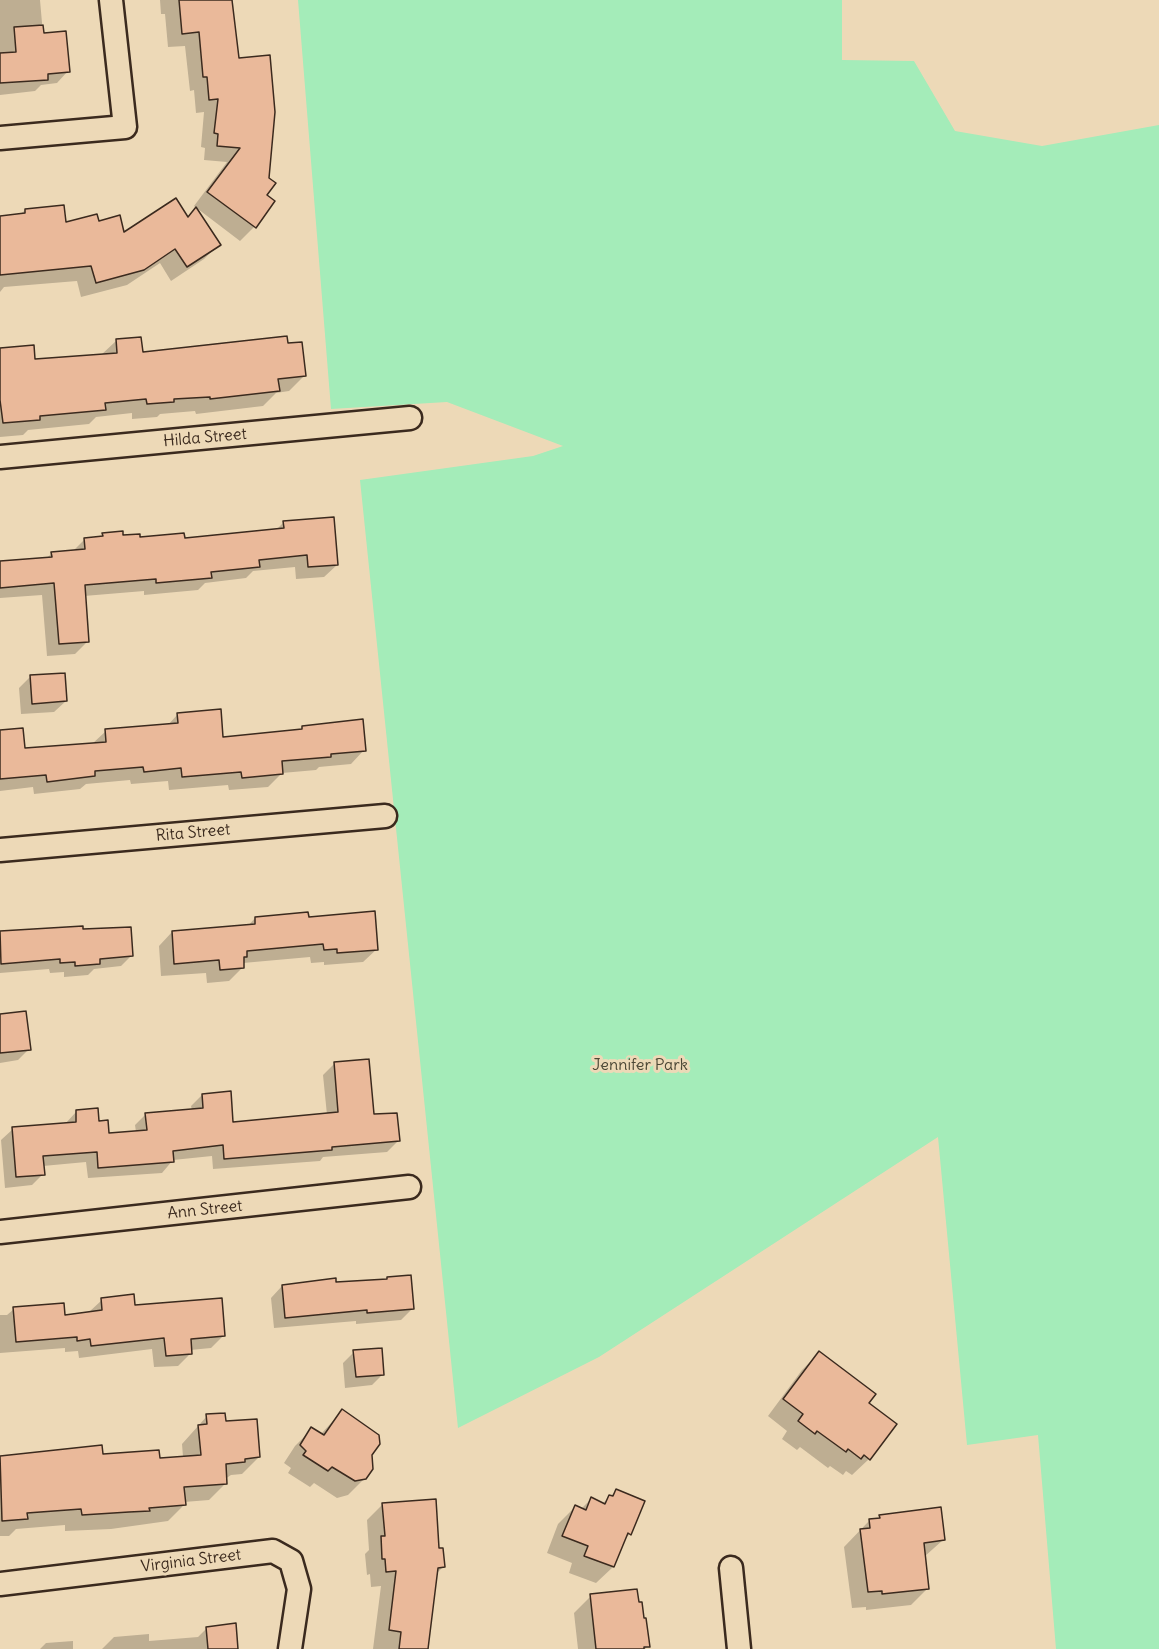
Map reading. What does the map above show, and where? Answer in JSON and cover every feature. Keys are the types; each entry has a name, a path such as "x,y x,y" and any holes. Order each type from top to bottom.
{"street":[{"path":"0,138 125,127 111,0"},
{"name":"Hilda Street","path":"0,457 410,418"},
{"name":"Rita Street","path":"0,850 386,816"},
{"name":"Ann Street","path":"0,1232 409,1187"},
{"name":"Virginia Street","path":"0,1584 273,1551 291,1561 299,1589 291,1649"},
{"path":"731,1568 739,1649"}],"green space":[{"name":"Jennifer Park","path":"298,0 842,0 842,60 914,61 955,131 1042,146 1159,125 1159,1649 1056,1649 1038,1435 967,1445 938,1137 599,1357 458,1428 360,480 533,456 563,446 447,402 331,409"}],"building":[{"path":"179,0 232,0 239,58 270,55 275,112 269,178 276,183 267,195 275,201 256,228 207,192 240,148 217,146 218,134 214,133 218,99 209,100 207,77 203,77 199,32 182,34"},
{"path":"43,25 44,33 66,31 70,72 48,74 48,80 0,83 0,53 16,52 14,27"},
{"path":"176,198 188,217 196,207 221,245 187,267 175,249 144,270 96,283 91,266 0,275 0,216 25,213 25,209 64,205 66,222 97,214 99,221 120,215 124,232"},
{"path":"287,336 288,343 302,342 306,376 278,379 280,391 210,399 210,397 174,399 174,402 147,404 146,399 105,403 106,410 40,416 40,420 3,423 0,400 0,348 34,345 35,359 117,353 116,339 141,337 143,352"},
{"path":"334,517 338,565 308,567 307,555 259,560 260,567 211,572 212,578 156,583 156,579 85,585 89,642 59,644 54,583 0,588 0,561 52,557 51,552 85,549 84,538 103,536 102,533 123,531 123,535 140,534 140,537 184,533 185,538 284,528 283,521"},
{"path":"65,673 67,701 32,704 30,675"},
{"path":"221,709 223,737 302,729 302,726 363,719 366,751 331,754 331,757 282,761 283,774 242,778 241,772 182,777 181,768 144,772 143,767 95,771 95,776 47,782 46,775 0,779 0,730 23,728 25,748 106,742 105,729 178,723 177,713"},
{"path":"375,911 378,950 337,953 337,949 324,950 323,944 247,951 247,957 244,957 244,968 220,970 219,960 174,964 172,931 255,924 255,917 308,912 309,917"},
{"path":"83,926 83,929 131,927 133,956 100,959 100,964 75,966 75,962 60,963 60,959 1,964 0,931"},
{"path":"26,1011 31,1050 0,1053 0,1014"},
{"path":"369,1059 374,1114 397,1113 400,1141 332,1147 332,1150 224,1159 223,1145 173,1151 174,1162 98,1168 97,1152 43,1156 45,1175 16,1177 12,1127 76,1122 76,1110 98,1108 99,1121 108,1120 109,1133 147,1130 145,1113 203,1108 202,1094 231,1091 233,1122 338,1112 334,1062"},
{"path":"411,1275 414,1309 367,1313 367,1310 285,1318 282,1285 336,1278 336,1282"},
{"path":"134,1294 135,1305 222,1298 225,1336 191,1339 192,1354 166,1356 164,1338 91,1346 90,1339 77,1341 77,1337 16,1342 13,1307 64,1303 65,1315 102,1310 101,1298"},
{"path":"382,1348 384,1375 356,1377 353,1350"},
{"path":"819,1351 876,1394 869,1403 897,1424 870,1460 864,1455 861,1459 848,1449 846,1452 817,1431 815,1434 798,1421 803,1414 783,1399"},
{"path":"342,1409 379,1435 380,1444 372,1455 373,1469 366,1479 355,1481 332,1467 328,1471 303,1455 306,1451 300,1445 311,1427 324,1435"},
{"path":"225,1413 226,1421 257,1419 260,1457 245,1459 245,1462 226,1464 227,1484 184,1487 186,1505 149,1508 150,1511 82,1515 81,1509 27,1513 28,1519 2,1521 0,1456 102,1445 103,1454 159,1450 160,1458 201,1455 198,1425 207,1424 206,1414"},
{"path":"616,1489 645,1501 614,1567 584,1556 588,1546 562,1536 575,1505 586,1510 591,1497 605,1504 609,1495 613,1496"},
{"path":"436,1499 439,1548 443,1548 445,1567 438,1568 428,1649 399,1649 401,1632 389,1630 396,1571 386,1572 385,1559 382,1559 381,1536 385,1536 382,1503"},
{"path":"941,1507 945,1540 924,1543 929,1589 882,1594 882,1591 868,1592 860,1529 870,1528 869,1519 880,1518 879,1515"},
{"path":"637,1589 639,1602 642,1602 644,1618 646,1618 650,1647 596,1649 590,1594"},
{"path":"236,1623 238,1649 208,1649 206,1627"}]}
